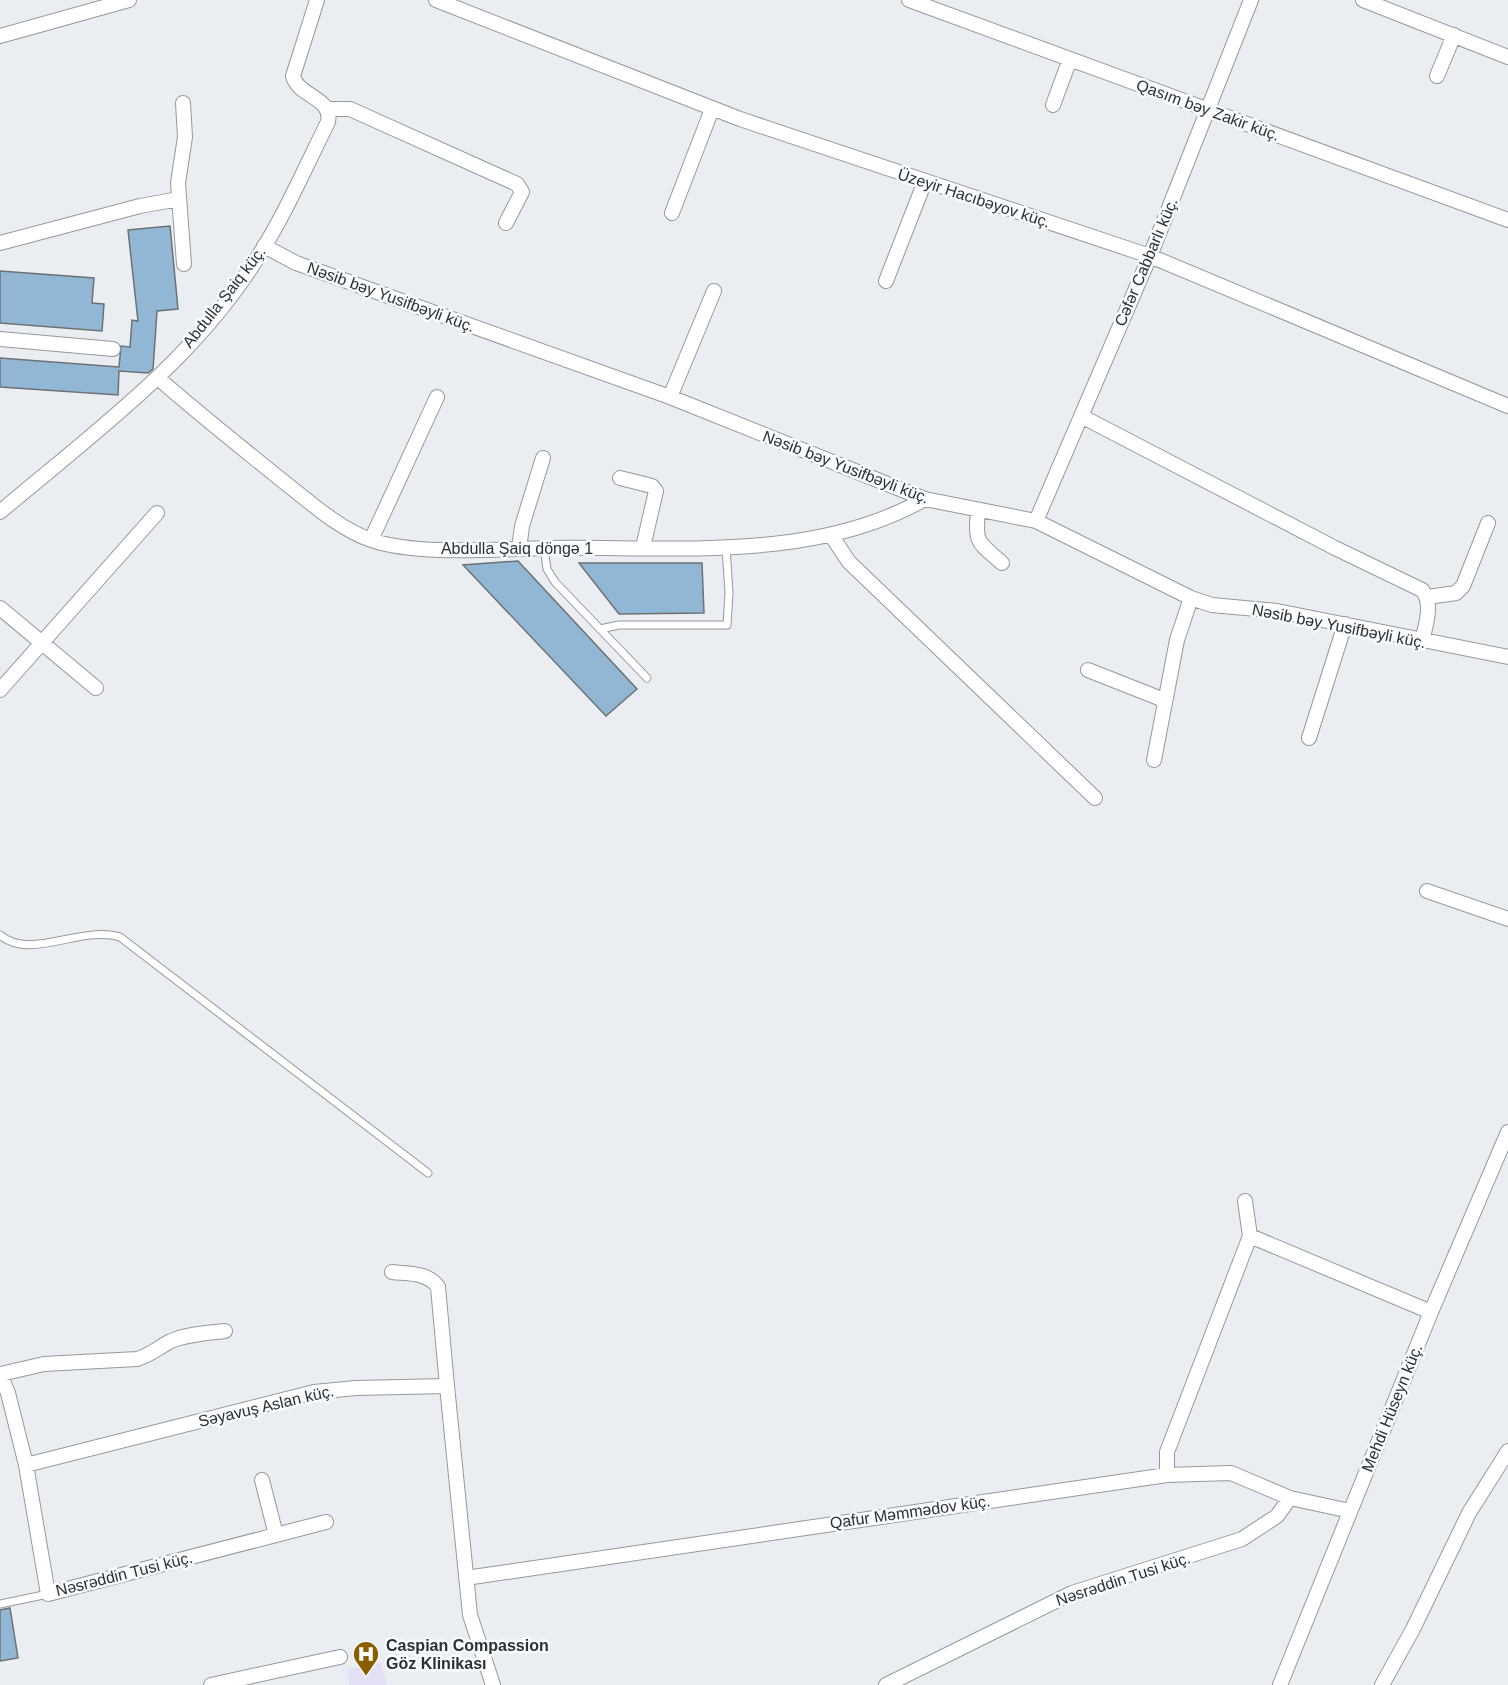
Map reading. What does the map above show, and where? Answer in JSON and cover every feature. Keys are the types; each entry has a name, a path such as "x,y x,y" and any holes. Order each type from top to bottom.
{"street":[{"path":"0,36 129,0"},
{"path":"317,0 292,76 299,88 324,104 327,109 350,109 517,184 522,192 506,223"},
{"name":"Üzeyir Hacıbəyov küç.","path":"436,0 712,109 1150,256 1508,406"},
{"name":"Qasım bəy Zakir küç.","path":"909,0 1508,220"},
{"name":"Cəfər Cabbarlı küç.","path":"1036,521 1150,256 1251,0"},
{"path":"1363,0 1508,57"},
{"path":"1437,76 1454,35"},
{"path":"1053,105 1070,59"},
{"path":"183,103 185,137 178,183 184,264"},
{"name":"Abdulla Şaiq küç.","path":"0,512 159,378 197,336 264,246 328,122 327,109"},
{"path":"672,213 712,109"},
{"path":"886,281 925,181"},
{"path":"0,243 140,206 179,199"},
{"name":"Nəsib bəy Yusifbəyli küç.","path":"264,246 296,263 670,397 924,499 1036,521 1191,598 1212,605 1277,611 1422,642 1508,657"},
{"path":"670,397 714,291"},
{"path":"0,339 113,349"},
{"name":"Abdulla Şaiq döngə 1","path":"159,378 200,414 315,506 353,532 371,540 433,548 726,547 831,535 896,515 924,499"},
{"path":"371,540 437,397"},
{"path":"1081,416 1335,548 1422,590 1428,597 1422,642"},
{"path":"519,549 522,526 543,458"},
{"path":"620,478 652,486 656,491 642,548"},
{"path":"978,510 976,535 979,543 1002,563"},
{"path":"0,690 157,513"},
{"path":"1428,597 1456,593 1463,586 1488,523"},
{"path":"831,535 849,562 1095,798"},
{"path":"1154,760 1177,640 1191,598"},
{"path":"0,608 96,688"},
{"path":"1309,738 1345,624"},
{"path":"1088,670 1164,700"},
{"path":"1428,891 1508,919"},
{"name":"Mehdi Hüseyn küç.","path":"1280,1685 1431,1312 1508,1132"},
{"path":"1167,1474 1167,1452 1250,1236 1245,1201"},
{"path":"1250,1236 1431,1312"},
{"path":"392,1272 426,1276 438,1287 470,1615 493,1685"},
{"path":"26,1465 0,1374 44,1364 137,1359 150,1356 170,1342 182,1337 225,1331"},
{"name":"Səyavuş Aslan küç.","path":"26,1465 314,1392 356,1388 447,1386"},
{"path":"1382,1685 1413,1629 1469,1513 1508,1451"},
{"name":"Nəsrəddin Tusi küç.","path":"26,1465 48,1594 326,1522"},
{"name":"Qafur Məmmədov küç.","path":"466,1578 1167,1474 1231,1473 1290,1498 1350,1511"},
{"path":"262,1480 276,1535"},
{"name":"Nəsrəddin Tusi küç.","path":"886,1685 1072,1593 1242,1539 1258,1531 1290,1498"},
{"path":"211,1685 340,1657"}],"lane":[{"path":"600,629 619,625 727,625 729,593 726,547"},
{"path":"544,548 547,568 555,582 647,678"},
{"path":"0,935 14,945 27,946 94,933 120,937 428,1173"},
{"path":"0,1604 48,1594"}],"shaded area":[{"name":"Caspian Compassion Göz Klinikası","path":"381,1663 387,1685 349,1685 347,1669"}],"building":[{"path":"170,226 178,309 157,311 153,369 148,373 119,371 118,395 0,387 0,358 119,367 121,346 130,347 132,320 138,321 128,230"},
{"path":"0,271 94,278 92,303 104,304 102,331 0,323"},
{"path":"518,561 637,689 606,716 463,565"},
{"path":"579,563 702,563 704,613 619,614"},
{"path":"10,1608 18,1658 0,1661 0,1610"}],"place":[{"name":"Caspian Compassion Göz Klinikası","path":"366,1677"}]}
